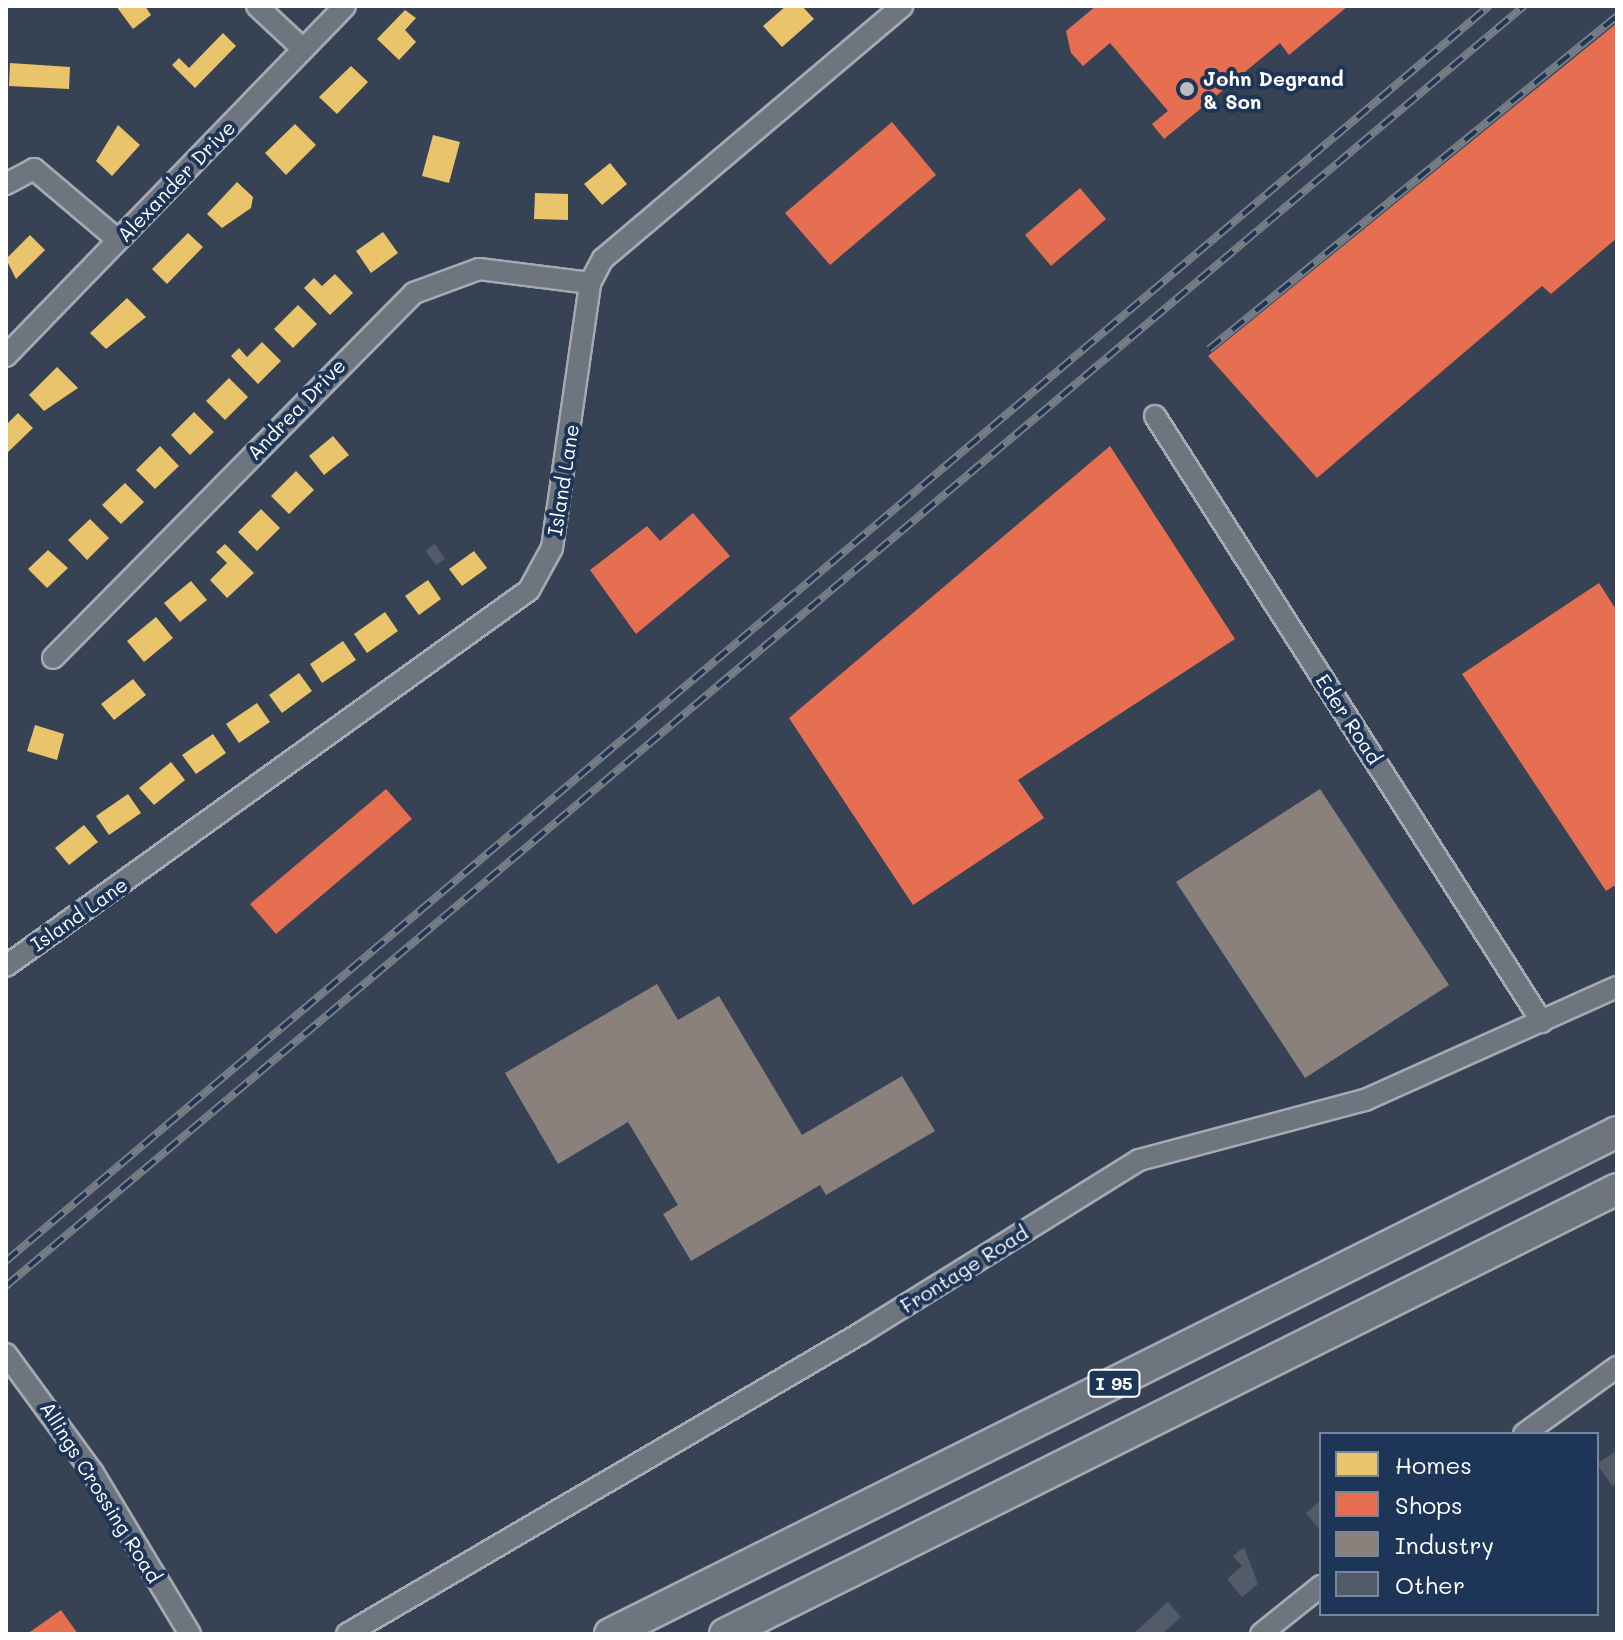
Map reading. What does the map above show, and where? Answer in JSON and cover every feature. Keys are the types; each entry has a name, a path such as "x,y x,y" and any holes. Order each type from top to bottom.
{"highway":[{"name":"I 95","path":"610,1634 1617,1132"},
{"name":"I 95","path":"725,1634 1617,1189"}],"street":[{"path":"257,6 303,49"},
{"name":"Alexander Drive","path":"6,356 345,6"},
{"name":"Island Lane","path":"6,966 529,590 555,533 590,283 613,248 902,6"},
{"path":"6,184 34,169 118,240"},
{"name":"Andrea Drive","path":"53,658 414,293 479,269 590,283"},
{"name":"Eder Road","path":"1155,416 1542,1022"},
{"name":"Frontage Road","path":"347,1634 1139,1160 1365,1100 1617,987"},
{"name":"Allings Crossing Road","path":"6,1354 93,1473 190,1634"},
{"path":"1527,1432 1617,1367"},
{"path":"1261,1634 1319,1588"}],"building: Homes":[{"path":"116,6 145,6 151,15 133,29"},
{"path":"786,6 802,6 814,19 782,47 763,26"},
{"path":"405,10 416,18 405,30 416,42 399,60 377,39"},
{"path":"223,33 236,46 195,88 172,65 179,58 189,68"},
{"path":"10,63 70,67 69,89 9,86"},
{"path":"351,66 368,82 337,114 319,97"},
{"path":"295,124 316,145 286,175 265,153"},
{"path":"118,125 140,145 112,176 96,161"},
{"path":"433,135 460,142 449,183 422,176"},
{"path":"610,163 627,184 602,205 584,184"},
{"path":"237,182 253,197 251,208 222,228 207,214"},
{"path":"535,193 568,194 568,220 534,219"},
{"path":"383,232 398,253 371,273 356,251"},
{"path":"188,233 203,247 167,284 152,269"},
{"path":"30,235 45,250 16,279 6,259"},
{"path":"335,274 353,293 330,315 304,288 314,278 322,286"},
{"path":"127,298 146,317 106,349 90,333"},
{"path":"298,305 317,324 293,348 274,329"},
{"path":"262,342 281,361 258,384 231,356 239,348 247,357"},
{"path":"57,367 78,388 44,411 29,395"},
{"path":"229,378 248,397 225,420 206,401"},
{"path":"194,412 214,432 190,455 171,435"},
{"path":"18,413 33,428 6,454 6,425"},
{"path":"333,436 349,455 324,475 309,456"},
{"path":"160,446 179,466 155,489 136,470"},
{"path":"296,471 314,490 289,514 271,496"},
{"path":"125,483 144,502 121,524 102,505"},
{"path":"261,509 280,528 257,551 238,532"},
{"path":"90,519 109,538 87,560 68,540"},
{"path":"225,544 254,573 227,598 210,580 227,563 216,552"},
{"path":"48,550 68,568 47,588 28,569"},
{"path":"474,551 487,568 462,586 449,569"},
{"path":"428,580 441,599 419,615 405,596"},
{"path":"191,581 207,600 180,622 164,603"},
{"path":"385,612 398,631 367,653 354,634"},
{"path":"156,617 173,638 144,662 127,641"},
{"path":"343,641 356,660 322,683 310,664"},
{"path":"299,673 312,691 282,713 269,695"},
{"path":"133,679 146,695 114,720 101,704"},
{"path":"257,703 270,722 239,743 226,724"},
{"path":"35,725 64,734 57,760 27,751"},
{"path":"213,734 226,753 196,774 182,755"},
{"path":"171,762 185,780 154,805 139,788"},
{"path":"128,794 141,813 109,835 96,816"},
{"path":"84,825 98,842 69,865 55,848"}],"building: Shops":[{"name":"John Degrand & Son","path":"1096,6 1348,6 1289,55 1280,43 1164,139 1152,124 1168,111 1110,43 1083,66 1071,53 1066,31"},
{"path":"1617,23 1617,238 1551,294 1542,286 1317,478 1208,356"},
{"path":"892,122 936,175 830,265 785,213"},
{"path":"1080,188 1106,219 1051,266 1025,235"},
{"path":"1110,446 1235,639 1018,780 1044,818 913,905 789,718"},
{"path":"693,513 730,556 636,634 590,570 647,526 660,541"},
{"path":"1599,583 1617,611 1617,884 1606,891 1462,674"},
{"path":"386,789 412,819 276,934 250,904"},
{"path":"61,1610 78,1634 27,1634"}],"building: Industry":[{"path":"1320,789 1449,985 1305,1078 1176,882"},
{"path":"657,984 678,1020 719,996 802,1135 902,1076 935,1131 826,1195 820,1185 691,1261 663,1214 678,1205 628,1122 558,1164 505,1073"}],"building: Other":[{"path":"435,544 445,559 436,565 426,551"},
{"path":"1617,1450 1617,1482 1612,1486 1599,1467 1599,1463"},
{"path":"1319,1502 1319,1527 1318,1528 1306,1513"},
{"path":"1244,1547 1258,1584 1242,1597 1227,1579 1242,1566 1233,1556"},
{"path":"1168,1602 1181,1617 1162,1634 1133,1634"}],"railway":[{"path":"6,1261 1489,6"},
{"path":"6,1286 1524,6"},
{"path":"1209,349 1617,16"}],"place":[{"name":"John Degrand & Son","path":"1187,89"}]}
